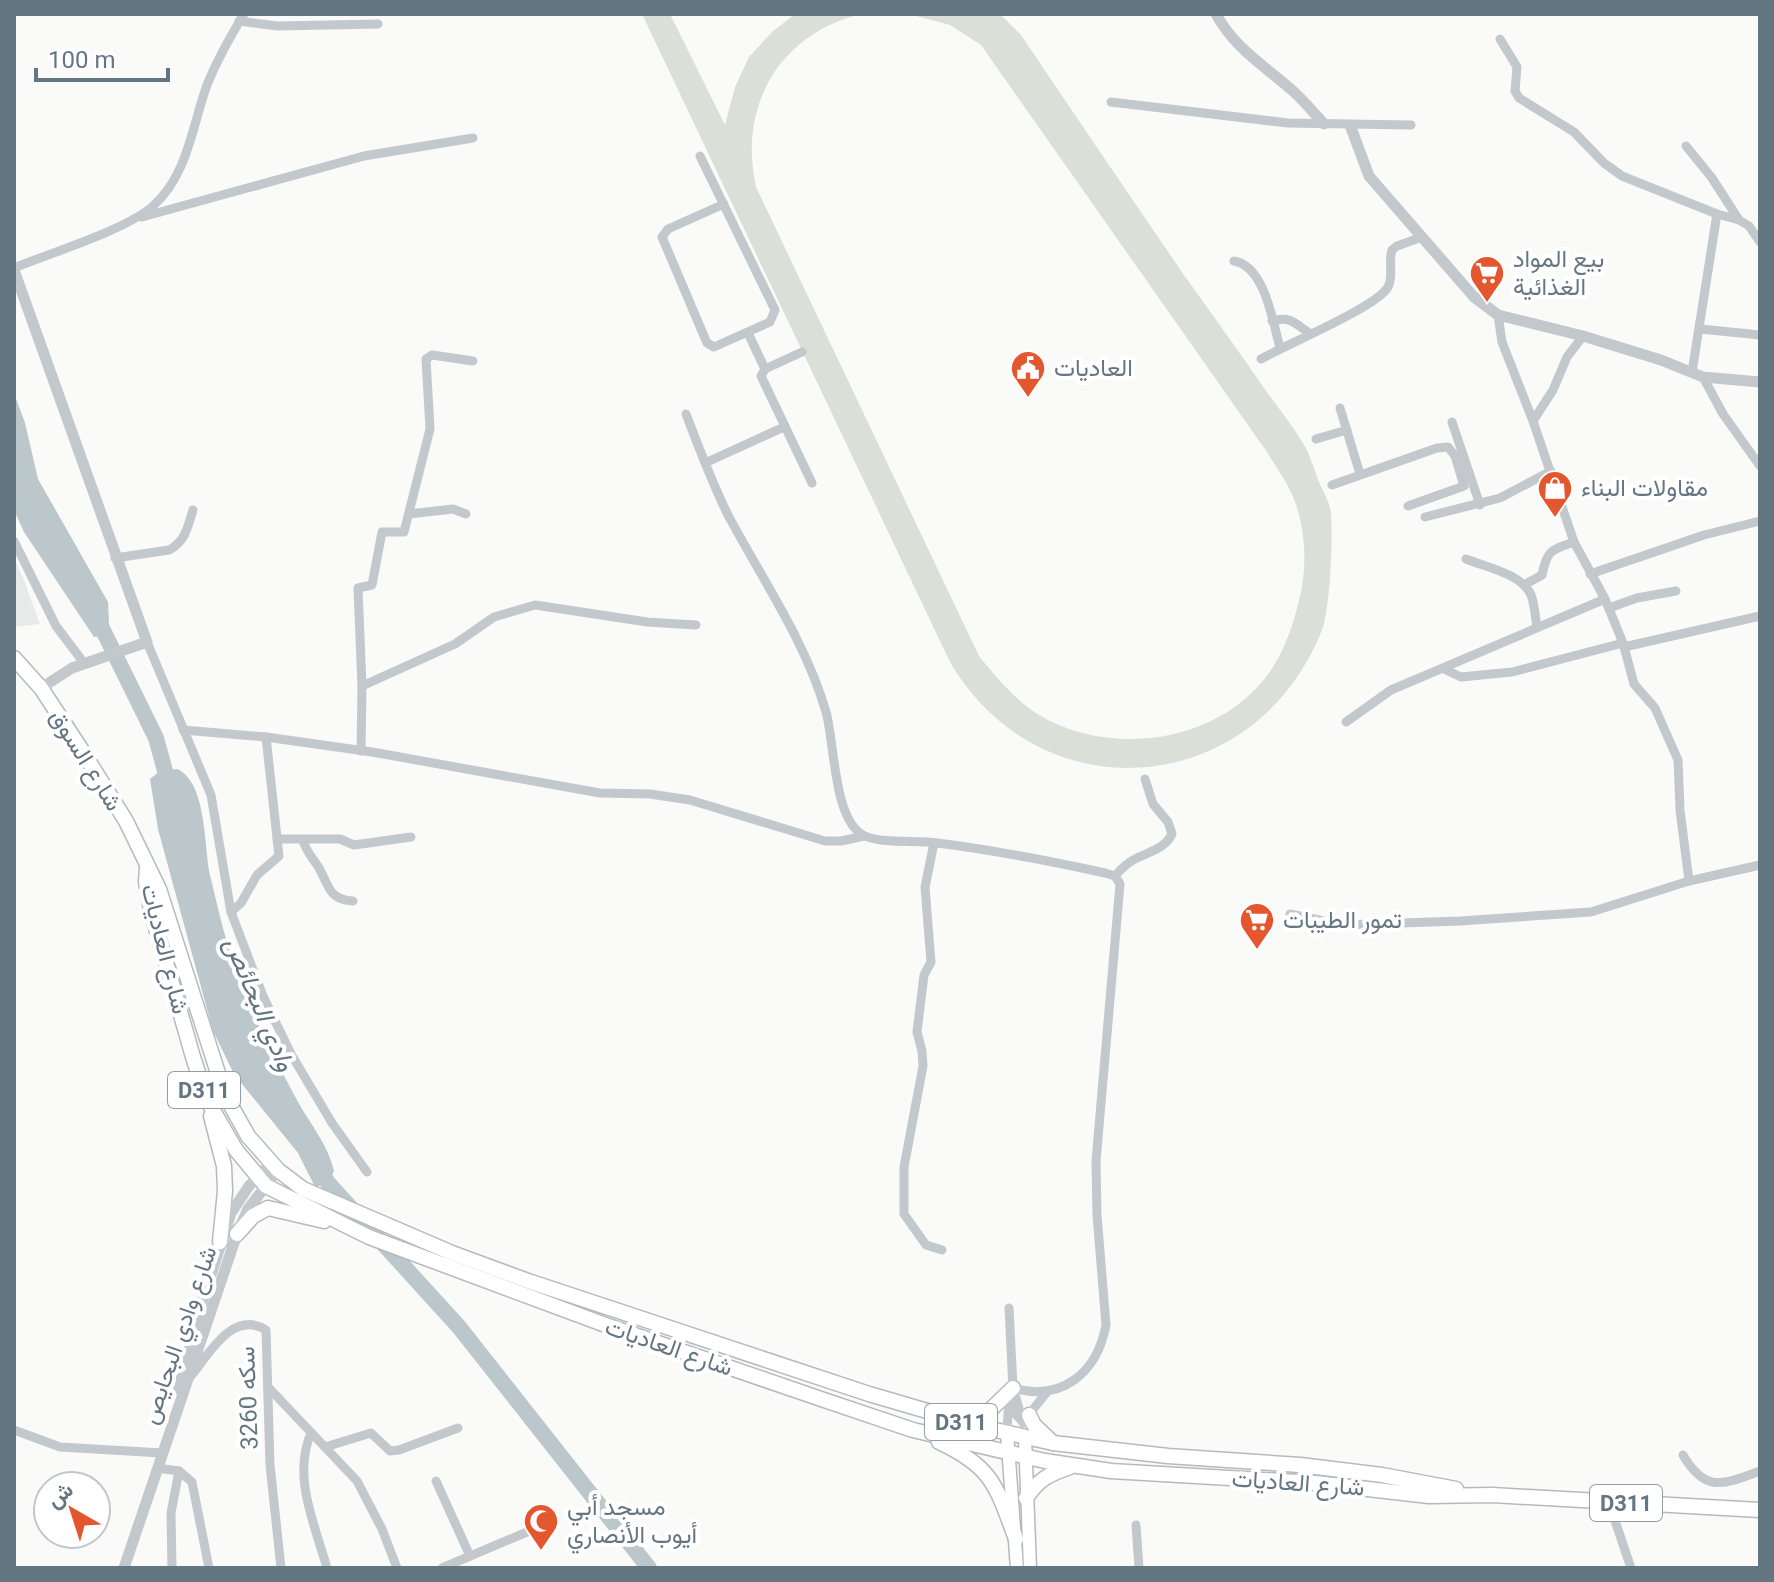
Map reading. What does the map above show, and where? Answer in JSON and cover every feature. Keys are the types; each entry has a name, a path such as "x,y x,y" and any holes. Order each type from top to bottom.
{"main road":[{"name":"شارع السوق","path":"14,658 41,688 126,821 147,868"},
{"name":"شارع العاديات","path":"147,868 151,910 207,1100 236,1150 262,1181 369,1237 617,1329 913,1430 1009,1454 1111,1471 1367,1487 1429,1496 1492,1495 1760,1510"},
{"name":"شارع العاديات","path":"147,868 159,889 225,1095 248,1136 274,1167 303,1189 452,1253 528,1281 951,1419 1053,1443 1341,1470 1492,1495"},
{"path":"207,1100 224,1166 220,1242"},
{"path":"237,1234 253,1216 268,1208 338,1223"},
{"path":"951,1419 985,1415 1013,1388"},
{"path":"1026,1418 1053,1443"},
{"path":"913,1430 969,1458 984,1469 999,1493 1016,1539"},
{"path":"1007,1433 1017,1568"},
{"path":"1025,1438 1030,1568"},
{"path":"1026,1498 1047,1474 1073,1466"}],"street":[{"path":"1216,14 1227,31 1257,63 1291,89 1324,124"},
{"path":"135,219 154,205 177,175 208,83 241,18 278,26 378,24"},
{"path":"1500,39 1517,67 1515,91 1519,98 1574,132 1604,163 1622,176 1739,220 1749,226 1760,242"},
{"path":"1111,102 1288,123 1411,125"},
{"path":"1350,125 1369,176 1474,297 1498,315 1583,336 1698,374 1760,382"},
{"path":"367,1172 332,1123 291,1054 263,996 231,912 211,795 115,558 14,269 135,219 364,156 473,138"},
{"path":"1686,146 1717,185 1739,220"},
{"path":"700,156 724,204 775,310 770,322 716,347 709,345 662,237 668,229 724,204"},
{"path":"1717,214 1700,329 1698,374 1760,466"},
{"path":"1261,359 1382,294 1390,281 1392,250 1402,243 1422,237"},
{"path":"1234,261 1252,270 1263,291 1280,348"},
{"path":"1498,315 1502,342 1533,421 1574,542 1607,604 1634,684 1655,708 1678,760 1680,810 1689,881"},
{"path":"1272,321 1292,319 1311,334"},
{"path":"1700,329 1760,335"},
{"path":"748,333 765,369"},
{"path":"1533,421 1553,390 1567,357 1583,336"},
{"path":"802,352 765,369 761,376 812,483"},
{"path":"361,751 358,588 372,585 382,532 404,532 430,429 426,359 432,355 473,361"},
{"path":"1340,408 1360,474"},
{"path":"686,414 727,512 811,670 833,738 841,806 855,829 864,836"},
{"path":"1452,422 1480,505"},
{"path":"705,463 784,427"},
{"path":"1316,439 1347,430"},
{"path":"1332,485 1443,446 1448,447 1455,456 1464,486 1408,506"},
{"path":"1425,517 1480,505 1511,494 1551,471"},
{"path":"409,514 453,509 466,514"},
{"path":"115,558 169,550 177,546 184,538 193,510"},
{"path":"1590,574 1704,535 1760,521"},
{"path":"14,541 56,626 84,663"},
{"path":"1524,585 1540,579 1550,552 1574,542"},
{"path":"1466,559 1524,585 1532,596 1537,627"},
{"path":"1346,722 1391,690 1537,627 1607,604 1676,591"},
{"path":"362,686 455,644 494,617 535,605 647,622 696,625"},
{"path":"1444,669 1461,677 1512,672 1760,616"},
{"path":"41,688 84,663 147,642"},
{"path":"183,730 266,737 361,751 600,793 650,794 690,800 825,841 864,836 934,843 1019,855 1115,876"},
{"path":"231,912 241,903 257,875 279,856 266,737"},
{"path":"1115,876 1133,859 1159,848 1172,834 1168,822 1153,804 1145,779"},
{"path":"277,839 340,839 354,845 411,837"},
{"path":"303,840 307,854 333,897 353,901"},
{"path":"934,843 925,887 931,962 924,975 917,1032 923,1066 905,1155 904,1212 926,1245 942,1250"},
{"path":"1290,914 1343,925 1591,912 1689,881 1760,865"},
{"path":"1013,1388 1026,1392 1047,1392 1071,1382 1091,1364 1106,1325 1096,1202 1096,1161 1121,889 1115,876"},
{"name":"شارع وادي البحايص","path":"162,1453 195,1326 231,1213 274,1167"},
{"name":"شارع وادي البحايص","path":"162,1453 237,1234 262,1181"},
{"path":"1007,1433 1013,1388 1009,1308"},
{"name":"سكه 3260","path":"188,1379 223,1336 236,1325 257,1325 266,1330 270,1465 281,1568"},
{"path":"268,1387 357,1481 382,1529 397,1568"},
{"path":"1013,1388 1026,1418 1025,1438"},
{"path":"1026,1418 1047,1392"},
{"path":"1009,1407 1026,1418"},
{"path":"325,1447 371,1433 390,1451 399,1450 458,1428"},
{"path":"14,1430 60,1447 162,1453 124,1568"},
{"path":"311,1433 303,1462 305,1491 327,1568"},
{"path":"1683,1455 1696,1476 1712,1481 1736,1482 1760,1471"},
{"path":"157,1468 179,1471 192,1482 209,1568"},
{"path":"172,1568 171,1513 179,1471"},
{"path":"436,1481 470,1556"},
{"path":"1609,1503 1631,1568"},
{"path":"1136,1525 1139,1568"},
{"path":"442,1568 534,1529"}],"shaded area":[{"path":"642,14 670,14 725,125 735,87 749,57 772,32 795,14 861,14 832,24 807,38 787,56 771,78 753,129 752,157 756,187 979,656 1022,703 1039,715 1068,728 1098,736 1130,739 1162,736 1193,728 1222,715 1248,697 1269,673 1285,644 1300,598 1304,570 1302,527 1291,493 1267,452 981,45 950,25 909,14 1000,14 1021,35 1298,436 1308,452 1330,507 1330,574 1322,630 1291,686 1249,727 1200,755 1146,767 1091,764 1038,746 990,712 950,662"},
{"path":"14,393 25,423 38,479 108,602 109,622 105,635 94,637 24,532 14,510"},
{"path":"14,558 23,578 40,624 14,627"},
{"name":"وادي البحائص","path":"177,769 187,776 199,801 210,875 234,966 268,1045 328,1152 334,1171 328,1183 315,1187 298,1153 234,1074 213,1031 158,829 150,779 160,771"}],"waterway":[{"name":"وادي البحائص","path":"96,616 156,738 170,789"},
{"name":"وادي البحائص","path":"317,1165 328,1183 459,1327 649,1568"}],"place":[{"name":"بيع المواد الغذائية","path":"1487,304"},
{"name":"العاديات","path":"1028,399"},
{"name":"مقاولات البناء","path":"1555,519"},
{"name":"تمور الطيبات","path":"1257,951"},
{"name":"مسجد أبي أيوب الأنصاري","path":"541,1552"}]}
